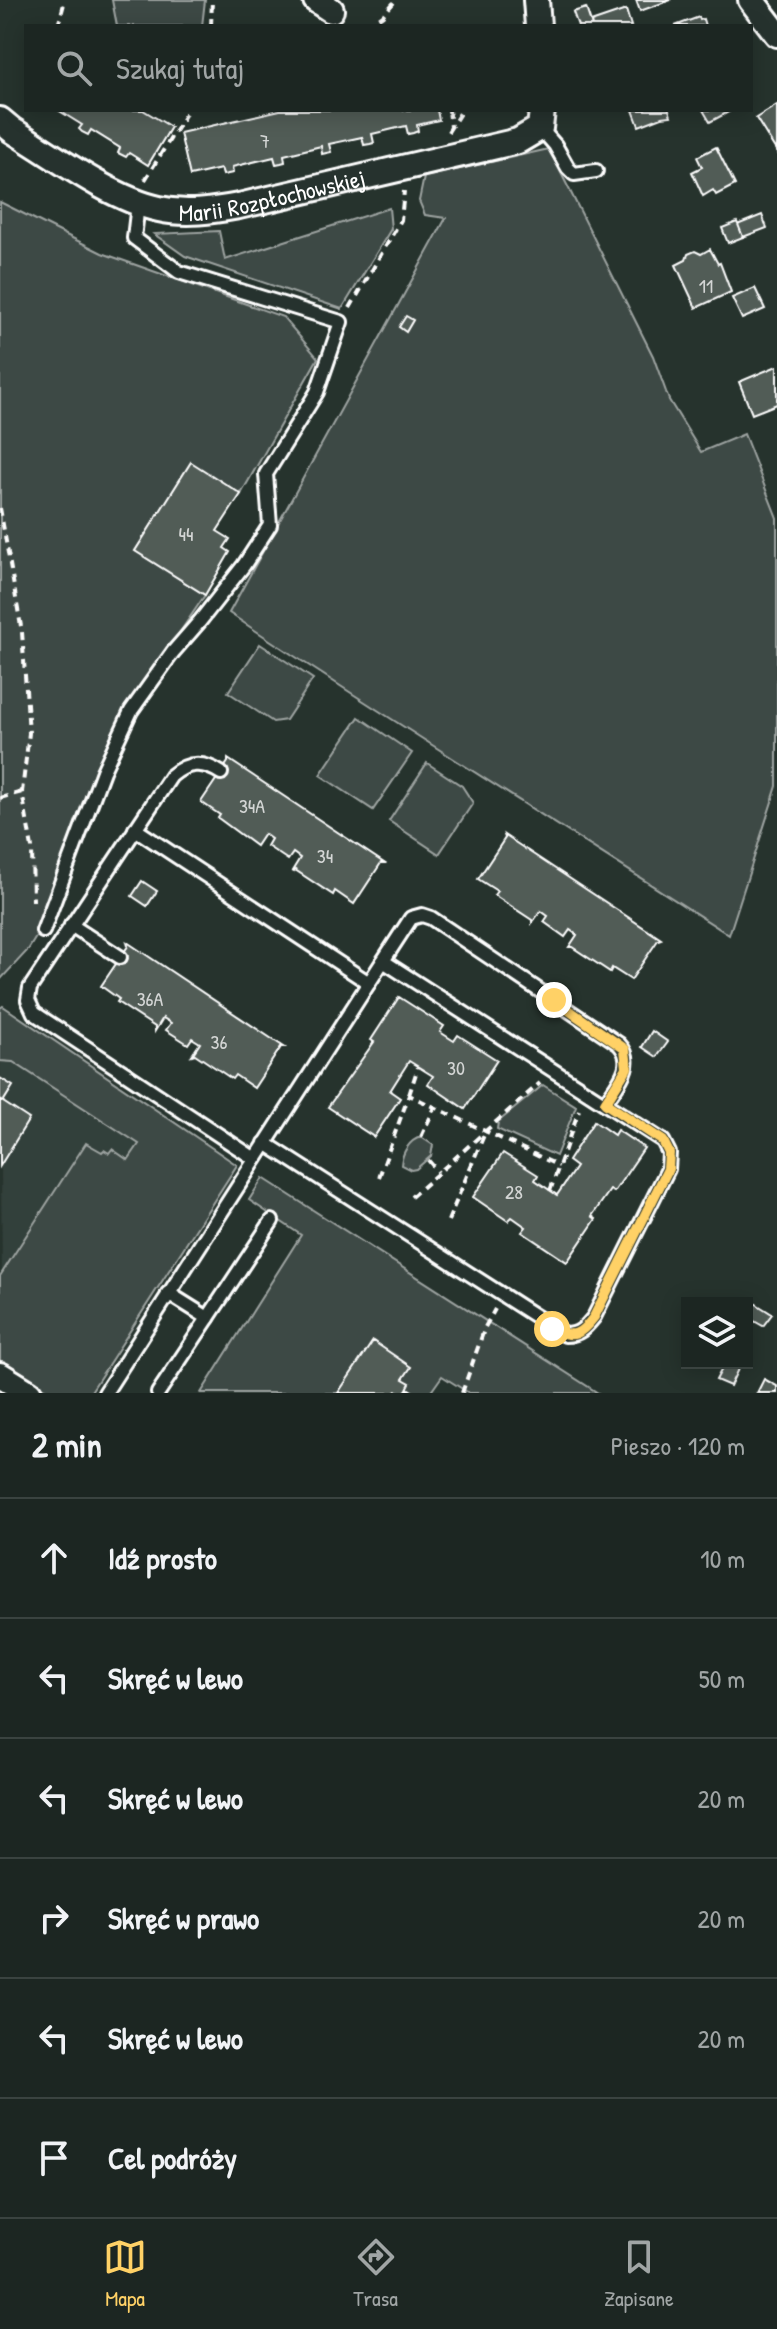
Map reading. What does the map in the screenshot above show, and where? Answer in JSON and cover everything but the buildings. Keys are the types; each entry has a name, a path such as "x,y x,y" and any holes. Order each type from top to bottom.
{"street":[{"path":"536,0 538,24"},
{"path":"751,0 777,34"},
{"name":"Marii Rozpłochowskiej","path":"0,120 12,130 138,194 163,210 200,213 518,141 541,119"},
{"path":"0,1375 29,1393"}],"lane":[{"path":"541,119 574,174 596,171"},
{"path":"43,931 103,771 131,711 173,652 244,565 270,525 266,474 317,392 341,322 179,272 134,238 138,194"},
{"path":"221,773 204,764 177,770 30,988 28,1000 34,1013 255,1159"},
{"path":"135,829 369,983"},
{"path":"105,1393 411,918 422,915 431,918 625,1049 627,1068 605,1103"},
{"path":"71,925 120,957"},
{"path":"265,1143 565,1335 574,1335 584,1329 594,1317 668,1169 669,1153 663,1141 383,961"},
{"path":"158,1393 272,1221"},
{"path":"168,1293 208,1318"}],"path":[{"path":"59,24 65,0"},
{"path":"211,24 212,0"},
{"path":"370,24 396,0"},
{"path":"138,194 187,112"},
{"path":"449,112 451,128"},
{"path":"443,141 461,112"},
{"path":"341,322 401,220 407,168"},
{"path":"0,508 22,632 29,733 22,792 32,848 32,897 43,931"},
{"path":"0,798 22,792"},
{"path":"379,1177 418,1067"},
{"path":"411,1197 554,1071"},
{"path":"550,1191 586,1092"},
{"path":"409,1095 559,1166"},
{"path":"421,1137 435,1107"},
{"path":"448,1221 485,1131"},
{"path":"428,1160 438,1172"},
{"path":"462,1393 485,1327 502,1296"},
{"path":"407,1389 413,1393"}],"shaded area":[{"path":"112,0 205,0 202,24 117,24"},
{"path":"549,149 653,356 669,400 701,452 744,434 777,518 777,786 729,935 229,613 446,218 425,215 419,201 424,177"},
{"path":"0,202 102,253 283,317 318,358 241,494 191,463 135,551 205,595 119,722 36,937 0,980"},
{"path":"389,208 391,229 342,309 185,256 154,234 219,231 225,260"},
{"path":"260,644 313,679 286,720 273,722 228,692"},
{"path":"359,717 412,753 373,810 320,775"},
{"path":"427,763 462,786 473,803 439,854 389,821"},
{"path":"3,1006 237,1165 90,1393 51,1393 0,1361 0,1276 86,1143 102,1152 109,1153 112,1149 128,1160 139,1144 13,1062 0,1061 0,1008"},
{"path":"0,1061 13,1062 139,1143 129,1160 112,1150 109,1154 86,1143 2,1277"},
{"path":"543,1085 576,1106 556,1156 497,1129 498,1122"},
{"path":"421,1137 433,1145 431,1156 411,1170 401,1165 403,1156 410,1144"},
{"path":"263,1178 598,1393 469,1393 442,1376 430,1393 201,1393 301,1235 249,1200"}],"route":[{"path":"552,1329 574,1335 594,1317 668,1169 669,1153 663,1141 605,1103 627,1068 625,1049 554,1000"}]}
